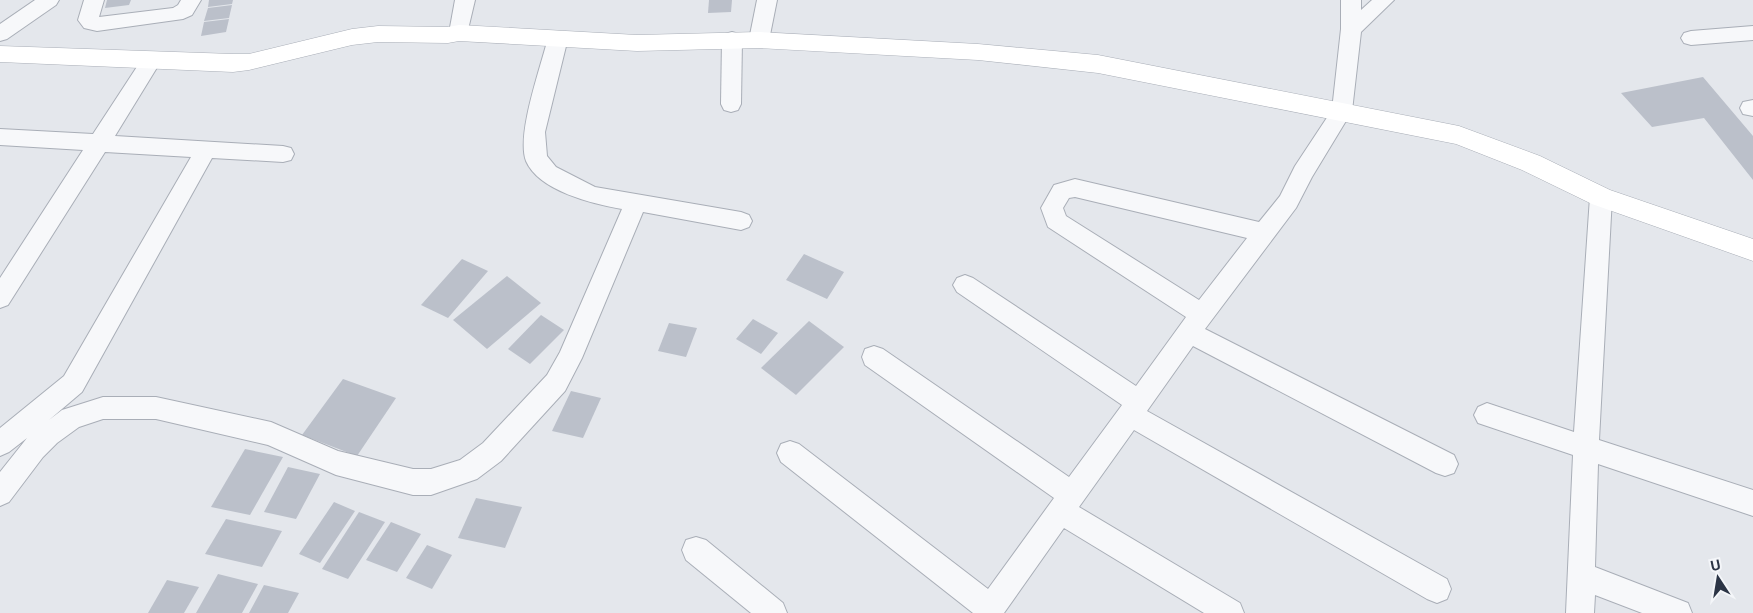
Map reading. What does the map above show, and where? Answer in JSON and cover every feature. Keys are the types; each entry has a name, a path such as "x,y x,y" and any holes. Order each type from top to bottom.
{"street":[{"path":"4,28 49,0"},
{"path":"94,0 88,22 97,24 176,14 185,10 191,0"},
{"path":"459,33 465,0"},
{"path":"759,40 767,0"},
{"path":"790,453 989,611 1196,323 1288,202 1303,172 1342,111 1351,29 1351,0"},
{"path":"1351,29 1384,0"},
{"path":"0,54 233,63 249,62 352,37 378,34 448,35 459,33 637,42 759,40 978,52 1098,64 1459,134 1530,163 1601,197 1753,250"},
{"path":"1692,38 1753,33"},
{"path":"558,38 534,132 536,159 548,173 591,195 740,221"},
{"path":"731,104 732,39"},
{"path":"0,298 151,61"},
{"path":"0,137 283,154"},
{"path":"0,444 74,384 206,149"},
{"path":"1265,234 1074,188 1062,191 1052,208 1056,221 1196,323 1445,464"},
{"path":"1580,613 1586,447 1601,197"},
{"path":"0,493 34,448 48,435 71,418 103,408 156,408 272,434 336,464 413,482 431,482 468,470 492,452 556,383 570,358 636,202"},
{"path":"965,284 1134,408 1437,589"},
{"path":"874,357 1066,503 1230,613"},
{"path":"1487,415 1753,503"},
{"path":"696,550 773,613"},
{"path":"1582,576 1678,613"}],"building":[{"path":"107,0 131,0 129,5 105,8"},
{"path":"209,0 233,0 232,4 208,7"},
{"path":"709,0 732,0 731,12 708,13"},
{"path":"232,5 229,18 204,21 208,8"},
{"path":"229,19 226,32 201,36 204,22"},
{"path":"1703,77 1753,136 1753,180 1704,118 1652,127 1621,93"},
{"path":"804,254 844,272 827,299 786,280"},
{"path":"462,259 488,271 448,318 421,305"},
{"path":"507,276 541,303 487,349 453,320"},
{"path":"541,315 564,330 530,364 508,349"},
{"path":"753,319 778,333 761,354 736,339"},
{"path":"809,321 844,347 796,395 761,368"},
{"path":"669,323 697,328 686,357 658,351"},
{"path":"343,379 396,398 357,456 302,435"},
{"path":"571,391 601,398 583,438 552,431"},
{"path":"245,449 283,457 250,515 211,507"},
{"path":"288,467 320,474 296,519 264,512"},
{"path":"476,498 522,507 505,548 458,538"},
{"path":"334,502 355,511 320,563 299,554"},
{"path":"359,512 385,522 348,579 322,569"},
{"path":"226,519 282,531 262,567 205,554"},
{"path":"391,522 421,534 397,572 366,560"},
{"path":"427,545 452,555 432,589 406,578"},
{"path":"218,574 258,584 242,613 196,613"},
{"path":"167,580 199,587 184,613 148,613"},
{"path":"264,585 299,593 288,613 249,613"}]}
